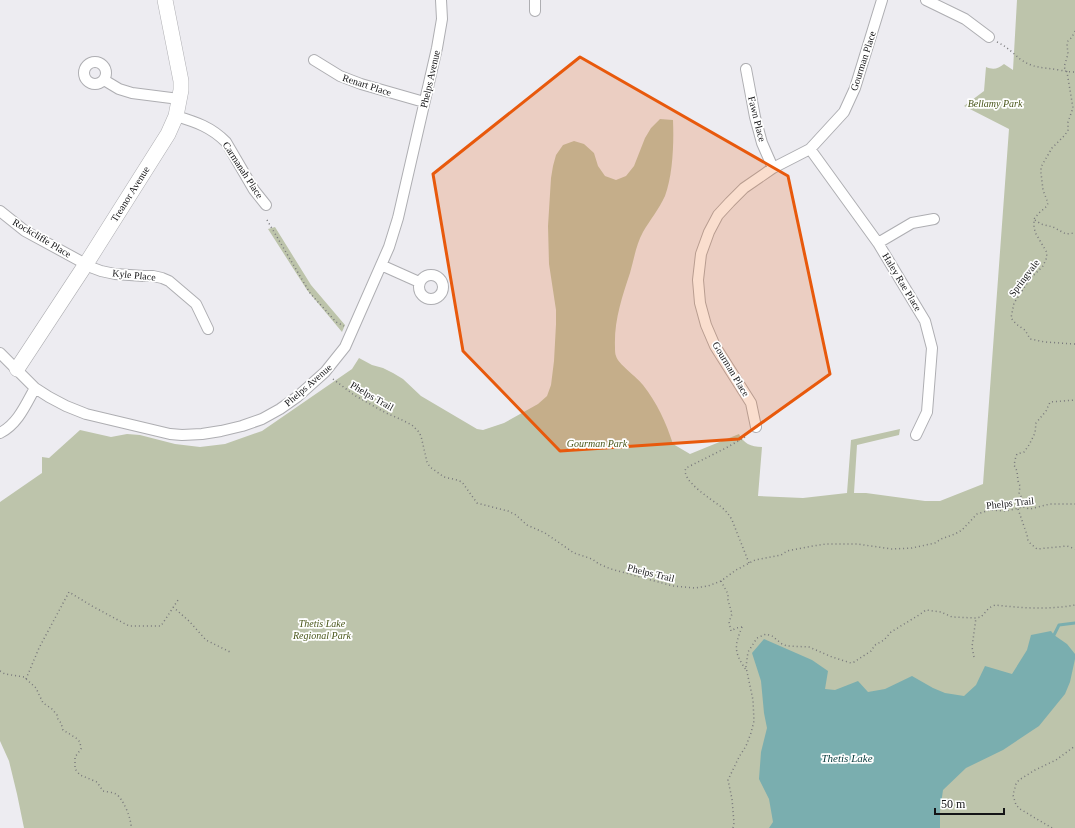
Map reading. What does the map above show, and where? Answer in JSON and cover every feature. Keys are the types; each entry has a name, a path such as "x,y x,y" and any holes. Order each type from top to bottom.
{"street":[{"name":"Treanor Avenue","path":"17,369 86,264 168,134 176,116 180,99 180,81 165,0"},
{"name":"Phelps Avenue","path":"0,353 35,388 66,406 86,414 170,434 182,435 221,432 242,426 262,419 297,397 325,372 345,347 389,247 398,218 437,48 442,19 441,0"},
{"path":"535,0 535,11"},
{"name":"Gourman Place","path":"756,427 751,403 715,346 706,324 700,303 698,280 701,254 709,232 718,215 744,188 773,168 810,149 844,112 856,88 882,0"},
{"path":"926,0 965,19 989,37"},
{"name":"Renart Place","path":"314,60 340,76 361,84 424,102"},
{"name":"Fawn Place","path":"746,69 755,117 762,143 773,168"},
{"path":"104,80 119,89 132,93 180,99"},
{"name":"Carmanah Place","path":"176,116 202,124 220,136 226,142 254,190 266,205"},
{"name":"Haley Rae Place","path":"810,149 878,243 925,321 932,348 927,412 916,435"},
{"name":"Rockcliffe Place","path":"0,211 25,231 86,264"},
{"path":"878,243 912,223 934,219"},
{"name":"Kyle Place","path":"86,264 101,271 115,274 130,276 153,276 162,278 196,304 208,329"},
{"path":"381,265 419,282"},
{"path":"0,433 17,420 35,388"}],"path":[{"path":"1075,32 1067,44 1068,54 1064,67 1067,72 1072,102 1068,130 1065,136 1052,148 1041,167 1043,190 1048,203 1047,206 1034,219 1041,224 1053,227 1066,234 1075,233"},
{"path":"989,37 1004,45 1021,60 1032,66 1075,72"},
{"name":"Springvale","path":"1034,219 1036,234 1046,251 1047,258 1043,266 1030,279 1014,303 1012,318 1016,324 1026,330 1030,339 1045,342 1075,344"},
{"path":"267,220 310,293 336,322 353,331"},
{"name":"Phelps Trail","path":"325,372 354,395 386,414 400,418 412,425 421,436 427,462 430,467 444,476 462,482 478,504 508,511 516,515 528,525 545,533 574,553 592,559 610,569 673,586 695,588 708,586 721,581 748,563 787,551 826,544 857,544 892,549 912,548 935,542 956,534 962,530 977,514 990,510 1006,511 1023,507 1030,509 1050,504 1075,504"},
{"path":"1023,507 1025,501 1019,494 1020,486 1017,471 1014,465 1016,456 1017,454 1024,452 1029,445 1035,433 1036,423 1046,411 1050,402 1075,400"},
{"path":"745,437 686,468 684,471 693,485 729,514 748,563"},
{"path":"1018,509 1028,540 1035,548 1067,546 1075,549"},
{"path":"721,581 728,594 732,614 729,622 731,631 742,627 736,646 738,657 747,671"},
{"path":"26,679 39,648 69,592 129,626 161,626 178,600"},
{"path":"733,828 732,799 728,780 746,746 754,721 753,700 746,667 748,652 757,638 766,634 772,636 787,646 809,647 851,663 871,651 875,645 884,640 891,632 926,610 941,612 952,617 976,618 981,617 989,608 995,605 1018,608 1062,608 1075,605"},
{"path":"173,607 206,640 232,653"},
{"path":"974,657 972,647 976,618"},
{"path":"0,671 5,674 24,677 36,688 43,703 52,709 57,716 63,730 80,742 81,749 75,758 75,769 80,775 97,782 103,791 115,793 118,796 128,814 131,828"},
{"path":"1052,828 1016,805 1013,795 1016,784 1019,780 1056,760 1075,746"}],"highlighted area":[{"path":"580,57 788,176 830,374 739,439 560,451 463,351 433,174"}],"green space":[{"name":"Thetis Lake Regional Park","path":"1017,0 1075,0 1075,828 24,828 9,761 0,741 0,502 42,473 42,457 49,458 80,430 111,437 127,434 140,435 175,444 200,447 225,444 262,431 352,369 359,358 372,365 383,368 403,379 421,396 477,429 483,430 504,423 538,404 547,396 551,385 554,361 556,310 549,264 548,226 551,178 556,155 563,145 574,141 584,144 594,153 598,166 605,176 616,180 626,176 634,166 645,138 651,128 660,119 673,120 672,158 668,188 663,201 643,232 637,247 619,309 615,337 615,354 617,359 640,382 653,399 664,420 673,444 690,454 739,434 748,444 762,447 758,496 803,498 847,493 851,440 900,429 899,435 857,445 854,493 866,493 925,501 940,501 983,484 1009,129 964,106 984,91 986,67 995,68 1004,64 1013,70"},
{"path":"275,227 311,285 345,325 342,332 307,290 268,229"}],"water":[{"name":"Thetis Lake","path":"1051,631 1054,635 1067,644 1075,654 1070,682 1065,694 1039,726 1003,750 966,768 943,790 940,811 940,828 769,828 773,822 769,799 759,779 761,752 767,728 761,681 752,653 764,639 812,660 828,671 825,689 835,690 858,681 868,692 885,689 912,676 945,693 964,696 976,685 985,666 1012,674 1027,650 1031,635"}],"waterway":[{"path":"1054,635 1059,625 1075,623"}],"park label":[{"name":"Bellamy Park","path":"995,103"},
{"name":"Gourman Park","path":"597,443"}]}
